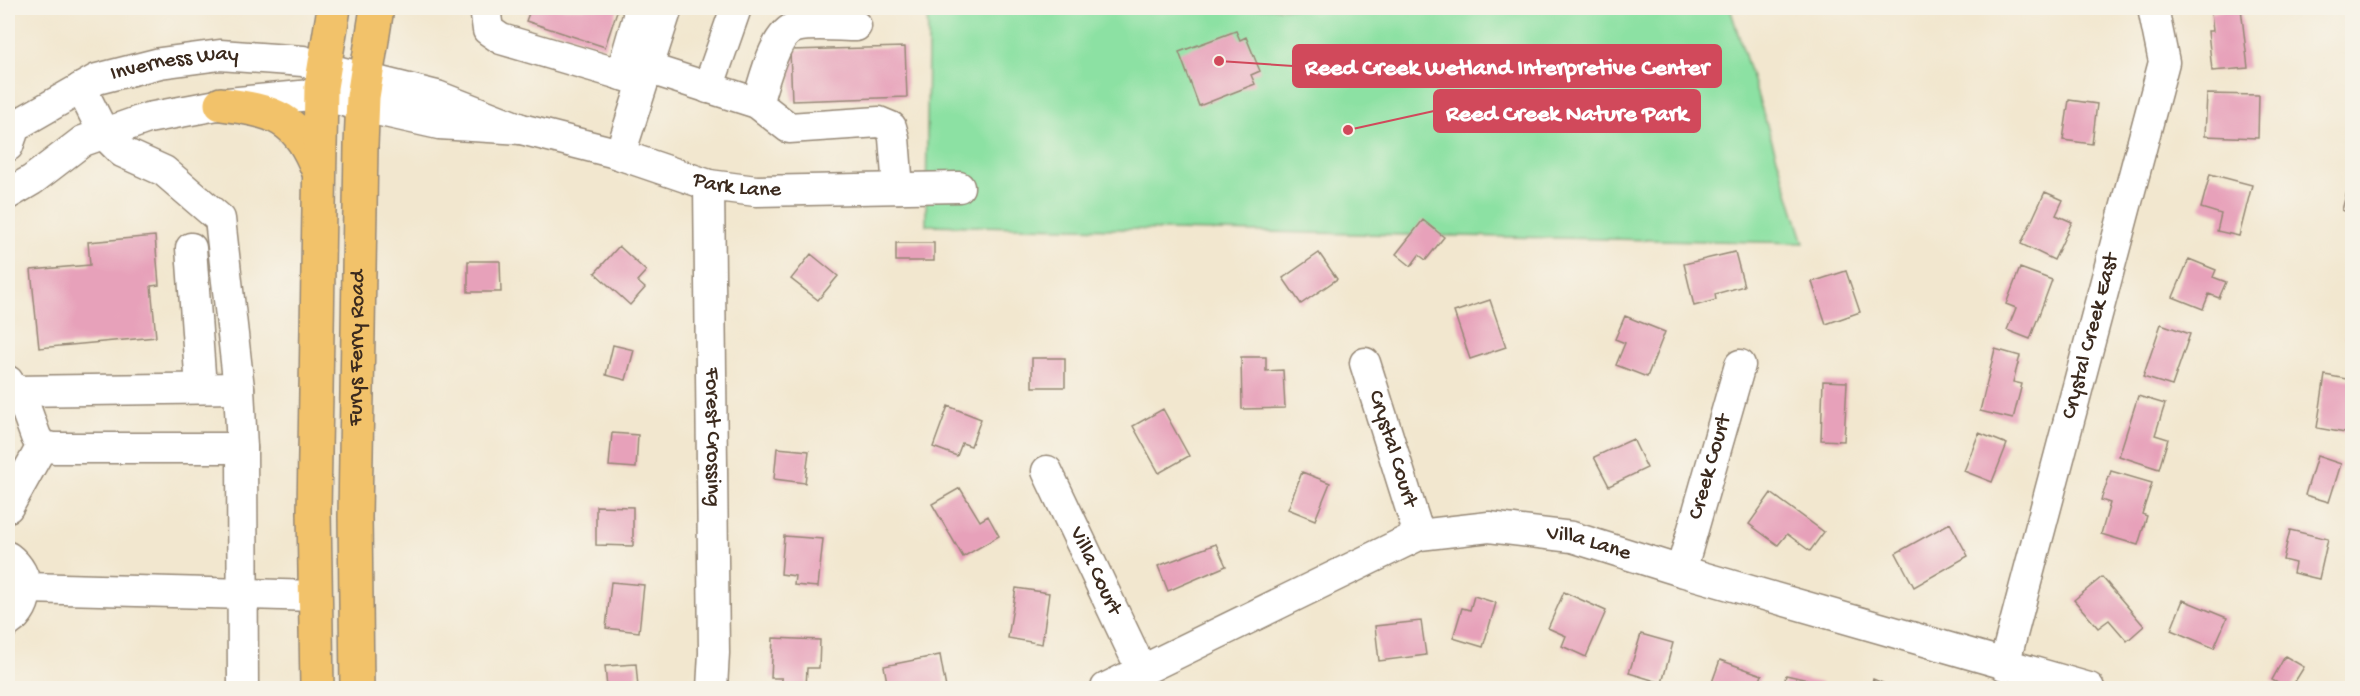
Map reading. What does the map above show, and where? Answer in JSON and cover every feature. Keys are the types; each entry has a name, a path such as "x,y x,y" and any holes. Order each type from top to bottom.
{"main road":[{"name":"Furys Ferry Road","path":"316,688 315,477 320,173 323,81 334,8"},
{"name":"Furys Ferry Road","path":"357,688 355,517 364,93 377,8"},
{"path":"221,104 260,109 290,123 310,148 320,173"}],"street":[{"path":"488,8 486,15 488,30 501,39 637,75 708,88 758,104 789,128 879,122 891,127 894,138 897,188"},
{"path":"620,154 637,75 639,13 637,8"},
{"path":"637,75 667,8"},
{"path":"708,88 736,8"},
{"name":"Crystal Creek East","path":"2004,665 2164,62 2153,8"},
{"path":"758,104 779,39 787,31 797,27 856,26"},
{"name":"Inverness Way","path":"8,146 15,126 97,78 160,63 220,55 303,61 323,81 364,93"},
{"name":"Inverness Way","path":"8,194 32,180 83,141 148,118 323,81"},
{"path":"81,87 104,134 122,152 164,171 220,219 239,388 242,448 243,688"},
{"name":"Park Lane","path":"364,93 439,124 521,129 620,154 709,185 756,191 959,187"},
{"path":"148,118 164,171"},
{"name":"Forest Crossing","path":"709,185 714,641 712,688"},
{"path":"191,248 201,388"},
{"name":"Crystal Court","path":"1365,363 1419,535"},
{"name":"Creek Court","path":"1681,571 1740,365"},
{"path":"11,386 239,388"},
{"path":"11,386 27,412 36,437 42,446 55,448 242,448"},
{"path":"8,507 42,446"},
{"name":"Villa Court","path":"1047,471 1142,671"},
{"name":"Villa Lane","path":"1106,688 1419,535 1489,527 1572,537 1681,571 2089,688"},
{"path":"8,557 18,566 27,588 25,601 19,612 8,622"},
{"path":"27,588 315,596"}],"green space":[{"path":"927,8 1730,8 1804,243 926,225"}],"building":[{"path":"531,8 618,8 605,47 526,21"},
{"path":"786,8 855,8 855,12 786,13"},
{"path":"2241,8 2248,68 2212,71 2208,31 2213,31 2211,12"},
{"path":"1236,31 1240,40 1246,37 1260,71 1251,75 1255,84 1199,106 1179,52"},
{"path":"905,47 907,97 792,101 790,50"},
{"path":"2207,94 2259,95 2258,138 2205,136"},
{"path":"2069,100 2097,104 2092,144 2063,140"},
{"path":"2210,174 2252,185 2239,236 2217,231 2221,214 2201,208"},
{"path":"2349,184 2352,185 2352,214 2342,210"},
{"path":"2045,192 2063,200 2056,215 2072,222 2054,260 2021,244"},
{"path":"1423,220 1444,237 1426,260 1419,255 1411,266 1396,254"},
{"path":"155,236 159,285 151,286 156,337 39,348 31,270 90,265 88,242"},
{"path":"896,243 934,243 934,261 896,261"},
{"path":"619,246 646,271 637,281 645,288 630,305 595,273"},
{"path":"1735,252 1744,286 1715,294 1716,300 1694,306 1684,264"},
{"path":"1319,253 1337,279 1301,304 1283,278"},
{"path":"811,254 838,276 818,300 791,279"},
{"path":"2189,259 2216,270 2213,277 2226,282 2219,298 2209,294 2203,309 2173,297"},
{"path":"468,261 500,261 501,292 468,292"},
{"path":"2020,268 2052,280 2030,339 2007,330 2016,308 2006,304"},
{"path":"1846,271 1860,312 1826,324 1812,282"},
{"path":"1490,300 1506,347 1470,359 1454,312"},
{"path":"1625,316 1665,332 1647,377 1616,365 1625,343 1615,339"},
{"path":"2352,320 2352,340 2345,337"},
{"path":"2161,324 2190,334 2172,386 2143,377"},
{"path":"613,345 634,350 626,380 606,375"},
{"path":"1995,349 2020,356 2013,382 2022,384 2013,419 1980,411"},
{"path":"1241,357 1266,357 1266,371 1283,370 1285,408 1242,409"},
{"path":"1032,358 1065,358 1065,387 1032,387"},
{"path":"2325,375 2352,380 2351,434 2317,428"},
{"path":"1823,381 1847,382 1844,441 1821,440"},
{"path":"2138,396 2165,404 2155,435 2168,439 2159,469 2119,456"},
{"path":"948,406 981,419 971,446 962,443 957,456 933,447"},
{"path":"1163,409 1189,456 1159,473 1133,426"},
{"path":"612,433 638,435 636,468 609,466"},
{"path":"1979,433 2007,444 1992,482 1964,471"},
{"path":"1633,439 1647,468 1609,486 1594,457"},
{"path":"777,448 809,451 805,483 774,479"},
{"path":"2317,456 2341,464 2329,502 2305,495"},
{"path":"2111,471 2152,483 2142,514 2147,516 2138,545 2101,534 2110,503 2101,500"},
{"path":"1302,472 1330,483 1315,520 1288,509"},
{"path":"960,488 980,521 988,516 999,536 963,557 932,504"},
{"path":"1771,493 1824,532 1810,551 1787,534 1778,545 1749,524"},
{"path":"596,506 633,507 633,546 596,545"},
{"path":"1950,523 1968,556 1914,587 1896,553"},
{"path":"2290,530 2328,539 2319,579 2293,573 2295,563 2283,560"},
{"path":"784,536 823,539 818,587 794,585 795,576 781,574"},
{"path":"1216,544 1226,566 1168,591 1158,566"},
{"path":"2102,577 2144,626 2127,641 2109,620 2098,628 2074,600"},
{"path":"611,582 644,585 639,632 606,628"},
{"path":"1016,588 1049,593 1042,644 1008,638"},
{"path":"1564,592 1606,611 1586,657 1562,646 1566,636 1548,628"},
{"path":"1474,596 1496,603 1483,647 1453,638 1462,608 1470,610"},
{"path":"2183,600 2227,618 2214,648 2171,630"},
{"path":"1421,621 1426,655 1379,661 1375,626"},
{"path":"1641,634 1673,643 1662,683 1629,673"},
{"path":"773,638 820,640 819,668 807,668 806,688 782,688 782,678 771,678"},
{"path":"940,655 946,688 911,688 910,684 888,688 884,666"},
{"path":"2285,656 2304,667 2291,688 2272,680"},
{"path":"1720,660 1762,675 1757,688 1710,688"},
{"path":"636,664 638,688 607,688 605,666"},
{"path":"1786,675 1822,683 1821,688 1783,688"},
{"path":"1873,679 1894,688 1869,688"}],"place":[{"name":"Reed Creek Wetland Interpretive Center","path":"1219,61"},
{"name":"Reed Creek Nature Park","path":"1348,130"}]}
